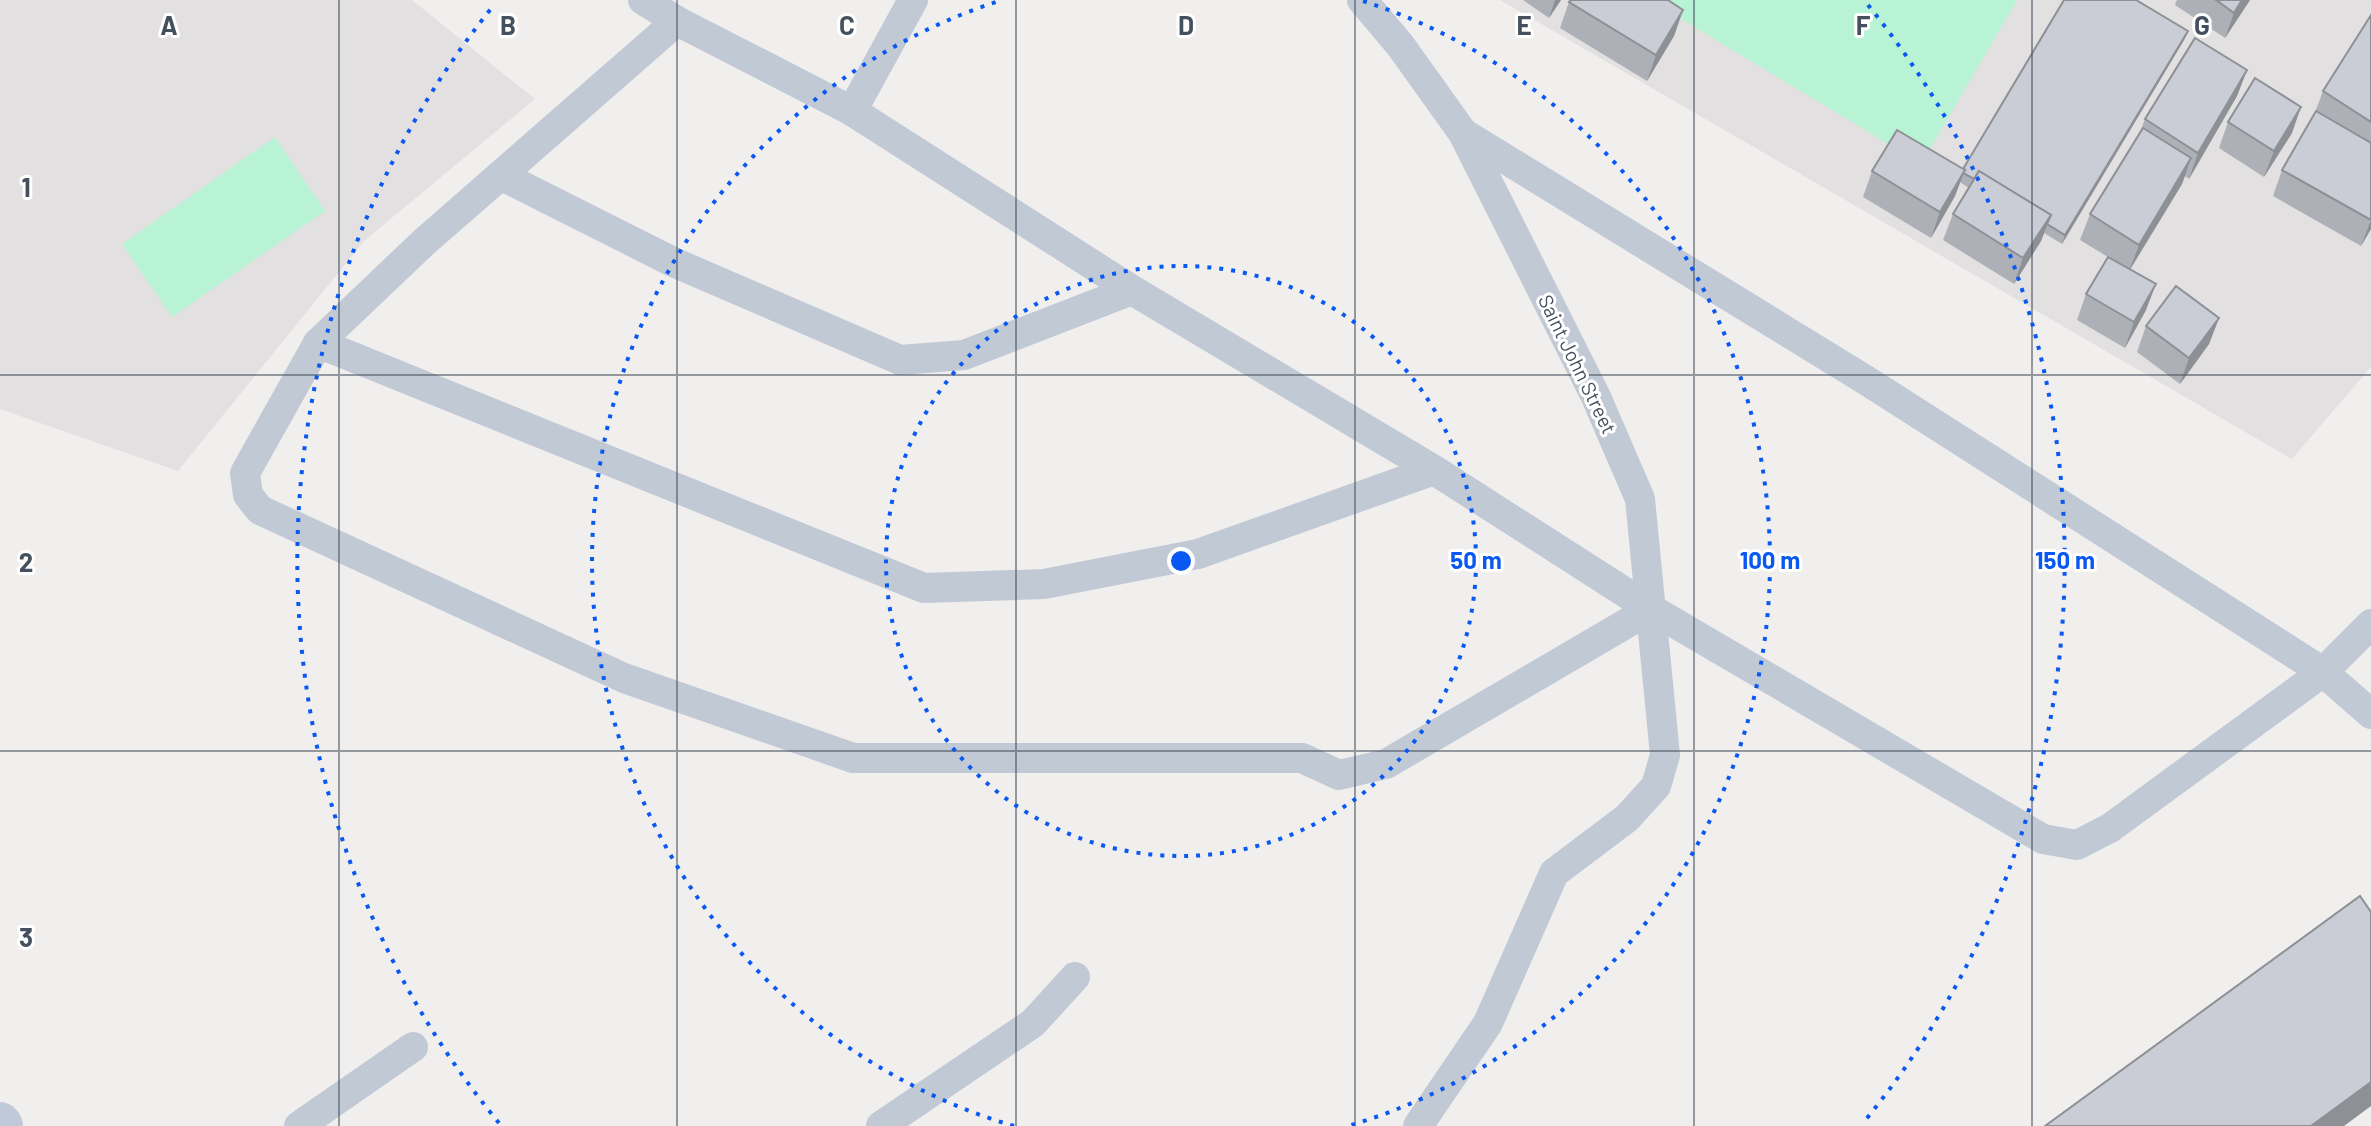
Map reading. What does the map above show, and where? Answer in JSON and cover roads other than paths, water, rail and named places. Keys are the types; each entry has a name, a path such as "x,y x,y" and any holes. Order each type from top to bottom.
{"street":[{"path":"643,0 677,21 852,111 1132,290 1434,470 1651,609 2043,839 2077,845 2110,828 2323,672 2371,624"},
{"path":"852,111 913,0"},
{"path":"1362,0 1400,45 1463,133 1864,379 2323,672 2371,714"},
{"path":"677,21 423,243 318,343 245,473 248,495 260,510 624,678 853,758 1302,758 1339,775 1386,764 1651,609"},
{"name":"Saint John Street","path":"1418,1126 1488,1023 1554,873 1627,818 1656,786 1665,755 1640,499 1596,397 1463,133"},
{"path":"502,176 673,262 900,360 964,355 1132,290"},
{"path":"318,343 924,588 1044,584 1198,554 1434,470"},
{"path":"881,1126 1033,1023 1075,977"},
{"path":"299,1126 413,1047"}]}
